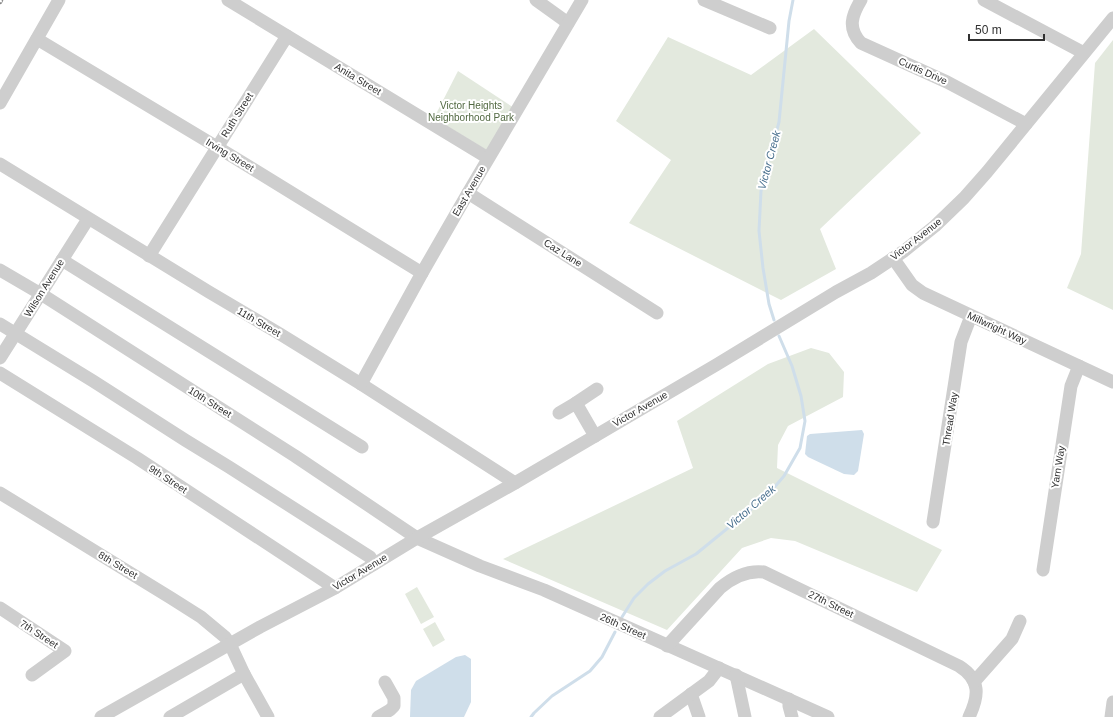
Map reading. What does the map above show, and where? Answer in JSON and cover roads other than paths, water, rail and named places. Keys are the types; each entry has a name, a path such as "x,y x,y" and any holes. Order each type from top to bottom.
{"street":[{"path":"0,103 59,0"},
{"name":"Anita Street","path":"228,0 488,158"},
{"path":"536,0 568,23"},
{"name":"East Avenue","path":"361,384 468,192 582,0"},
{"path":"704,0 770,28"},
{"name":"Curtis Drive","path":"861,0 852,21 854,33 861,42 950,83 1026,124"},
{"path":"984,0 1084,53"},
{"name":"Victor Avenue","path":"101,717 230,644 335,588 417,538 515,483 716,365 836,292 871,273 904,251 935,226 964,198 1113,18"},
{"name":"Ruth Street","path":"149,256 287,36"},
{"name":"Irving Street","path":"36,39 217,147 422,273"},
{"name":"11th Street","path":"0,164 361,384 515,483"},
{"name":"Caz Lane","path":"468,192 657,313"},
{"name":"Wilson Avenue","path":"0,358 88,219"},
{"name":"Millwright Way","path":"893,258 912,285 922,293 1113,382"},
{"path":"62,260 362,447"},
{"name":"10th Street","path":"0,270 41,294 295,456 417,538"},
{"name":"Thread Way","path":"933,522 961,342 971,316"},
{"path":"0,324 93,380 297,510 370,557 374,564"},
{"name":"Yarn Way","path":"1043,570 1071,386 1079,366"},
{"name":"9th Street","path":"0,373 137,458 335,588"},
{"path":"559,413 597,389"},
{"path":"576,403 595,436"},
{"name":"8th Street","path":"0,493 195,613 225,637 268,717"},
{"name":"26th Street","path":"417,538 480,566 544,590 828,717"},
{"name":"27th Street","path":"667,646 728,581 738,575 748,572 764,572 960,666 972,676 974,682"},
{"name":"7th Street","path":"0,608 65,650 32,674"},
{"path":"969,717 976,700 977,692 974,682 1012,639 1020,621"},
{"path":"660,717 709,681 719,668"},
{"path":"170,717 244,674"},
{"path":"736,675 745,717"},
{"path":"378,717 394,706 394,698 385,682"},
{"path":"691,694 699,717"},
{"path":"789,699 792,717"},
{"path":"1111,717 1113,702"}],"water":[{"path":"862,430 864,434 858,471 854,475 844,474 808,457 805,454 807,436 810,434"},
{"path":"465,655 471,659 471,702 464,717 410,717 411,690 416,681 456,657"}],"waterway":[{"name":"Victor Creek","path":"774,320 769,304 759,231 761,191 779,122 789,21 793,0"},
{"name":"Victor Creek","path":"622,617 634,598 648,584 665,571 696,554 766,497 784,476 800,448 805,421 801,396 792,366 779,336"},
{"name":"Victor Creek","path":"531,717 552,696 590,671 602,657 615,632"}],"park label":[{"name":"Victor Heights Neighborhood Park","path":"471,110"}]}
